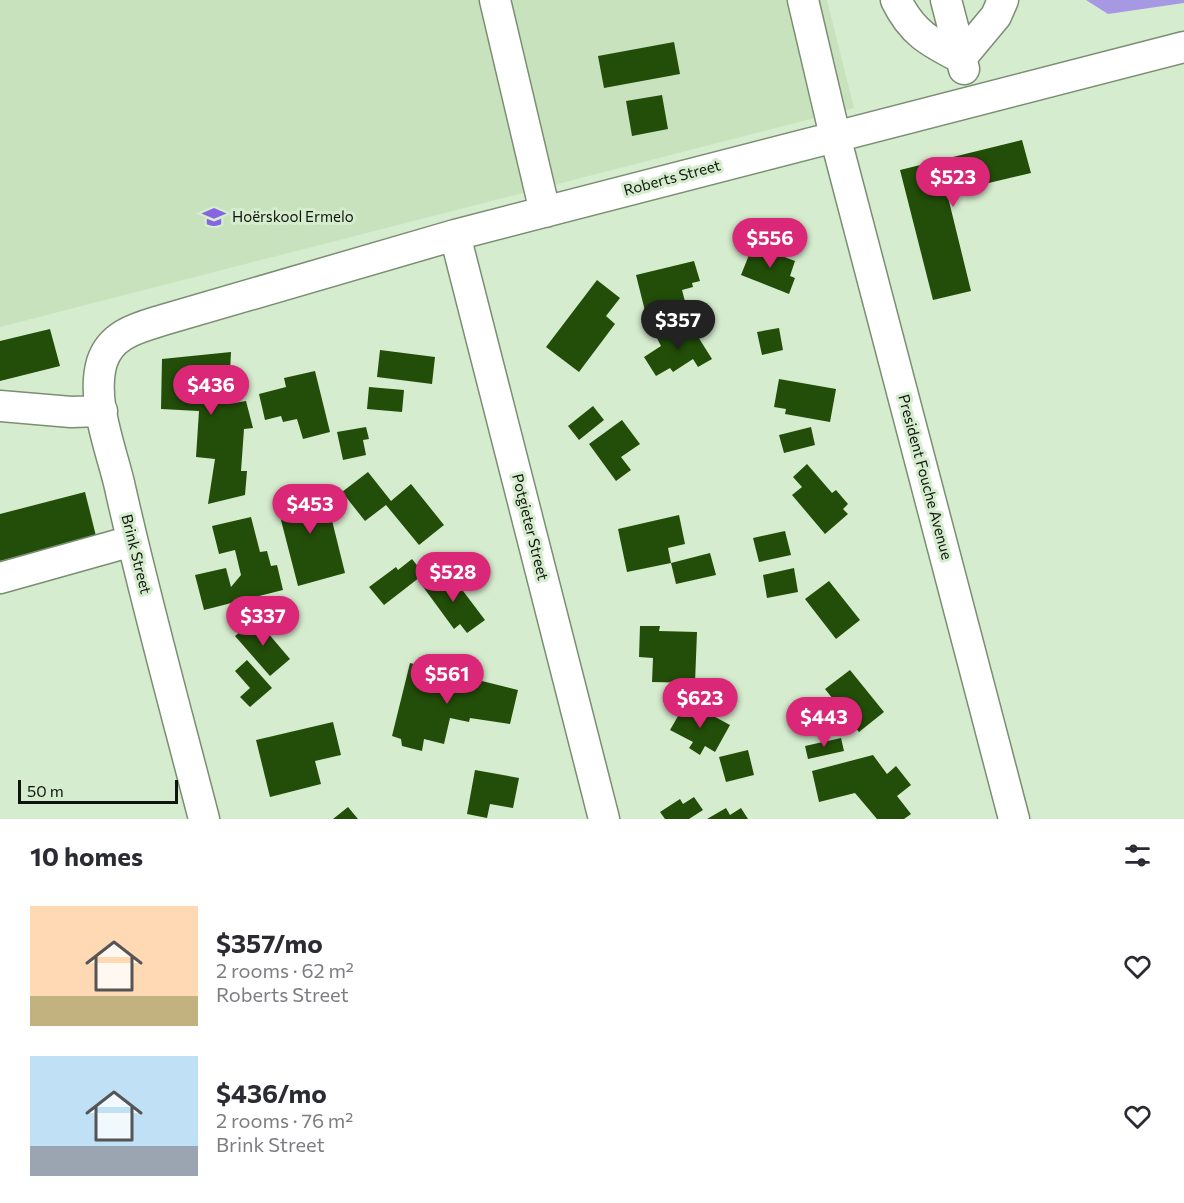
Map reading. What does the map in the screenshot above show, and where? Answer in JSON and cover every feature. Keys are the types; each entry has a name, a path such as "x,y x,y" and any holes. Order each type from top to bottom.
{"street":[{"path":"495,0 545,212"},
{"name":"President Fouche Avenue","path":"803,0 835,136 1014,819"},
{"path":"896,0 905,18 915,30 961,58"},
{"path":"946,0 974,100"},
{"path":"961,58 996,16 1003,0"},
{"name":"Roberts Street","path":"163,320 455,235 1184,47"},
{"name":"Potgieter Street","path":"455,235 604,819"},
{"name":"Brink Street","path":"163,320 133,330 110,345 99,380 102,411 132,541 204,819"},
{"path":"0,406 71,412 102,411"},
{"path":"0,578 132,541"}],"shaded area":[{"name":"Hoërskool Ermelo","path":"0,0 827,0 854,108 0,327"},
{"path":"1086,0 1184,0 1184,3 1108,14"}],"building":[{"path":"674,42 680,74 604,88 598,56"},
{"path":"662,95 668,129 632,136 626,101"},
{"path":"1022,140 1031,173 947,193 971,291 933,300 900,170"},
{"path":"753,245 795,261 790,276 795,278 789,294 741,275"},
{"path":"694,261 700,281 692,283 693,287 682,290 687,309 647,319 636,275"},
{"path":"597,280 620,298 606,316 615,324 579,372 546,347"},
{"path":"690,324 712,359 698,367 693,359 673,372 670,368 656,376 644,357 661,346 657,338 678,326 681,330"},
{"path":"779,328 783,350 762,355 757,332"},
{"path":"50,329 60,366 0,381 0,341"},
{"path":"380,350 435,357 432,384 377,377"},
{"path":"231,352 230,372 226,372 225,384 234,384 234,403 246,401 253,428 244,429 241,471 247,471 245,495 208,504 215,459 196,457 199,411 161,409 162,359"},
{"path":"315,371 330,432 303,439 297,419 283,422 281,416 265,420 259,394 286,387 284,378"},
{"path":"779,379 836,389 830,422 785,414 786,409 774,407"},
{"path":"369,387 404,390 402,412 367,409"},
{"path":"593,406 604,420 579,440 568,426"},
{"path":"622,420 640,444 621,457 631,470 616,481 589,444"},
{"path":"366,427 369,439 363,440 366,455 343,460 337,432"},
{"path":"811,427 815,445 784,453 779,435"},
{"path":"807,464 832,493 836,490 848,504 843,509 848,514 825,534 792,495 802,487 793,477"},
{"path":"368,472 391,501 411,484 444,525 419,545 386,505 365,521 342,492"},
{"path":"323,484 345,573 298,586 275,497"},
{"path":"85,492 96,536 0,561 0,514"},
{"path":"679,515 685,544 668,548 671,563 627,572 618,529"},
{"path":"251,517 260,552 267,551 271,566 277,565 283,590 204,610 195,575 226,568 231,587 241,575 235,550 219,554 212,526"},
{"path":"785,531 791,555 759,562 753,538"},
{"path":"710,553 716,575 676,584 671,563"},
{"path":"412,559 424,574 384,605 369,587 396,567 398,570"},
{"path":"794,568 798,592 767,598 763,575"},
{"path":"440,570 452,587 457,583 485,620 467,633 460,624 454,629 421,584"},
{"path":"829,581 860,620 836,639 805,599"},
{"path":"256,619 290,659 270,676 235,636"},
{"path":"640,626 660,626 659,631 697,632 695,683 652,682 653,658 639,657"},
{"path":"247,660 272,688 250,707 240,697 250,688 235,671"},
{"path":"410,663 518,690 510,724 470,718 469,722 450,718 444,744 424,739 422,751 402,746 401,739 392,736"},
{"path":"850,670 884,712 859,732 825,689"},
{"path":"693,705 730,725 715,752 705,746 700,755 689,748 693,742 670,730 681,711 687,715"},
{"path":"333,722 341,755 315,761 321,784 270,797 256,740"},
{"path":"841,738 844,751 808,759 805,746"},
{"path":"748,750 754,775 726,782 719,757"},
{"path":"873,755 887,774 896,766 911,785 897,796 911,814 904,819 877,819 855,793 819,802 812,771"},
{"path":"475,770 519,778 513,808 490,804 487,818 467,814"},
{"path":"694,797 703,810 689,819 665,819 660,812 680,799 683,804"},
{"path":"348,807 358,819 333,819"},
{"path":"726,808 730,815 741,808 748,819 707,819"}],"place":[{"name":"Hoërskool Ermelo","path":"214,217"}]}
